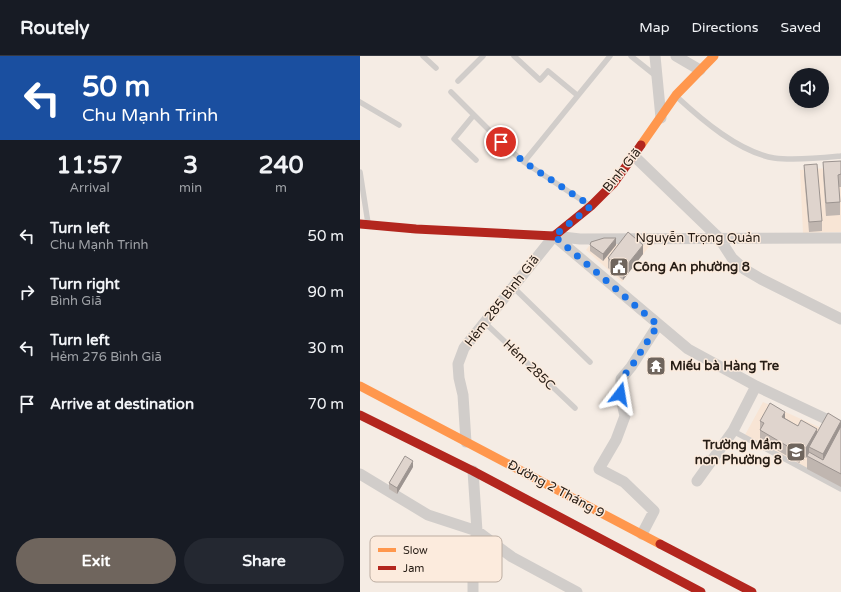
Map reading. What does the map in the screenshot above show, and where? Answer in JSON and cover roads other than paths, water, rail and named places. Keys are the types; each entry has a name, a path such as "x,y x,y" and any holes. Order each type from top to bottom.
{"main road":[{"name":"Bình Giã","path":"554,236 591,206 614,183 676,95 714,56"},
{"path":"364,224 416,230 554,236"},
{"name":"Đường 2 Tháng 9","path":"360,386 752,592"},
{"name":"Đường 2 Tháng 9","path":"360,415 473,471 701,592"},
{"path":"466,442 473,471"}],"street":[{"path":"655,56 661,118"},
{"path":"676,56 700,70"},
{"path":"634,156 719,238 732,258 744,269 841,319"},
{"path":"554,236 688,349 756,386 841,426"},
{"name":"Nguyễn Trọng Quản","path":"554,236 580,239 841,238"},
{"name":"Hẻm 285 Bình Giã","path":"466,442 463,395 459,378 458,364 464,348 554,236"},
{"path":"642,534 654,511 624,482 599,469 616,440 625,416 620,394 621,379 631,367 658,325"},
{"path":"697,481 733,431 756,386"},
{"path":"473,471 476,536"},
{"path":"360,474 428,515 477,531 484,536"},
{"path":"502,549 512,556 577,592"},
{"path":"473,582 473,592"}],"lane":[{"path":"423,56 436,68"},
{"path":"458,81 483,56"},
{"path":"514,56 540,80 548,71 578,95"},
{"path":"524,162 610,56"},
{"path":"631,56 657,78"},
{"path":"451,92 473,116 524,162 591,206"},
{"path":"676,95 703,121 749,150 774,158 816,159 841,156"},
{"path":"360,102 399,125"},
{"path":"473,116 454,139 476,160"},
{"path":"360,172 364,224"},
{"path":"513,287 590,362"},
{"name":"Hẻm 285C","path":"484,322 575,408"},
{"path":"733,431 841,489"}],"place":[{"name":"Công An phường 8","path":"619,267"},
{"name":"Miếu bà Hàng Tre","path":"656,366"},
{"name":"Trường Mầm non Phường 8","path":"796,452"}]}
